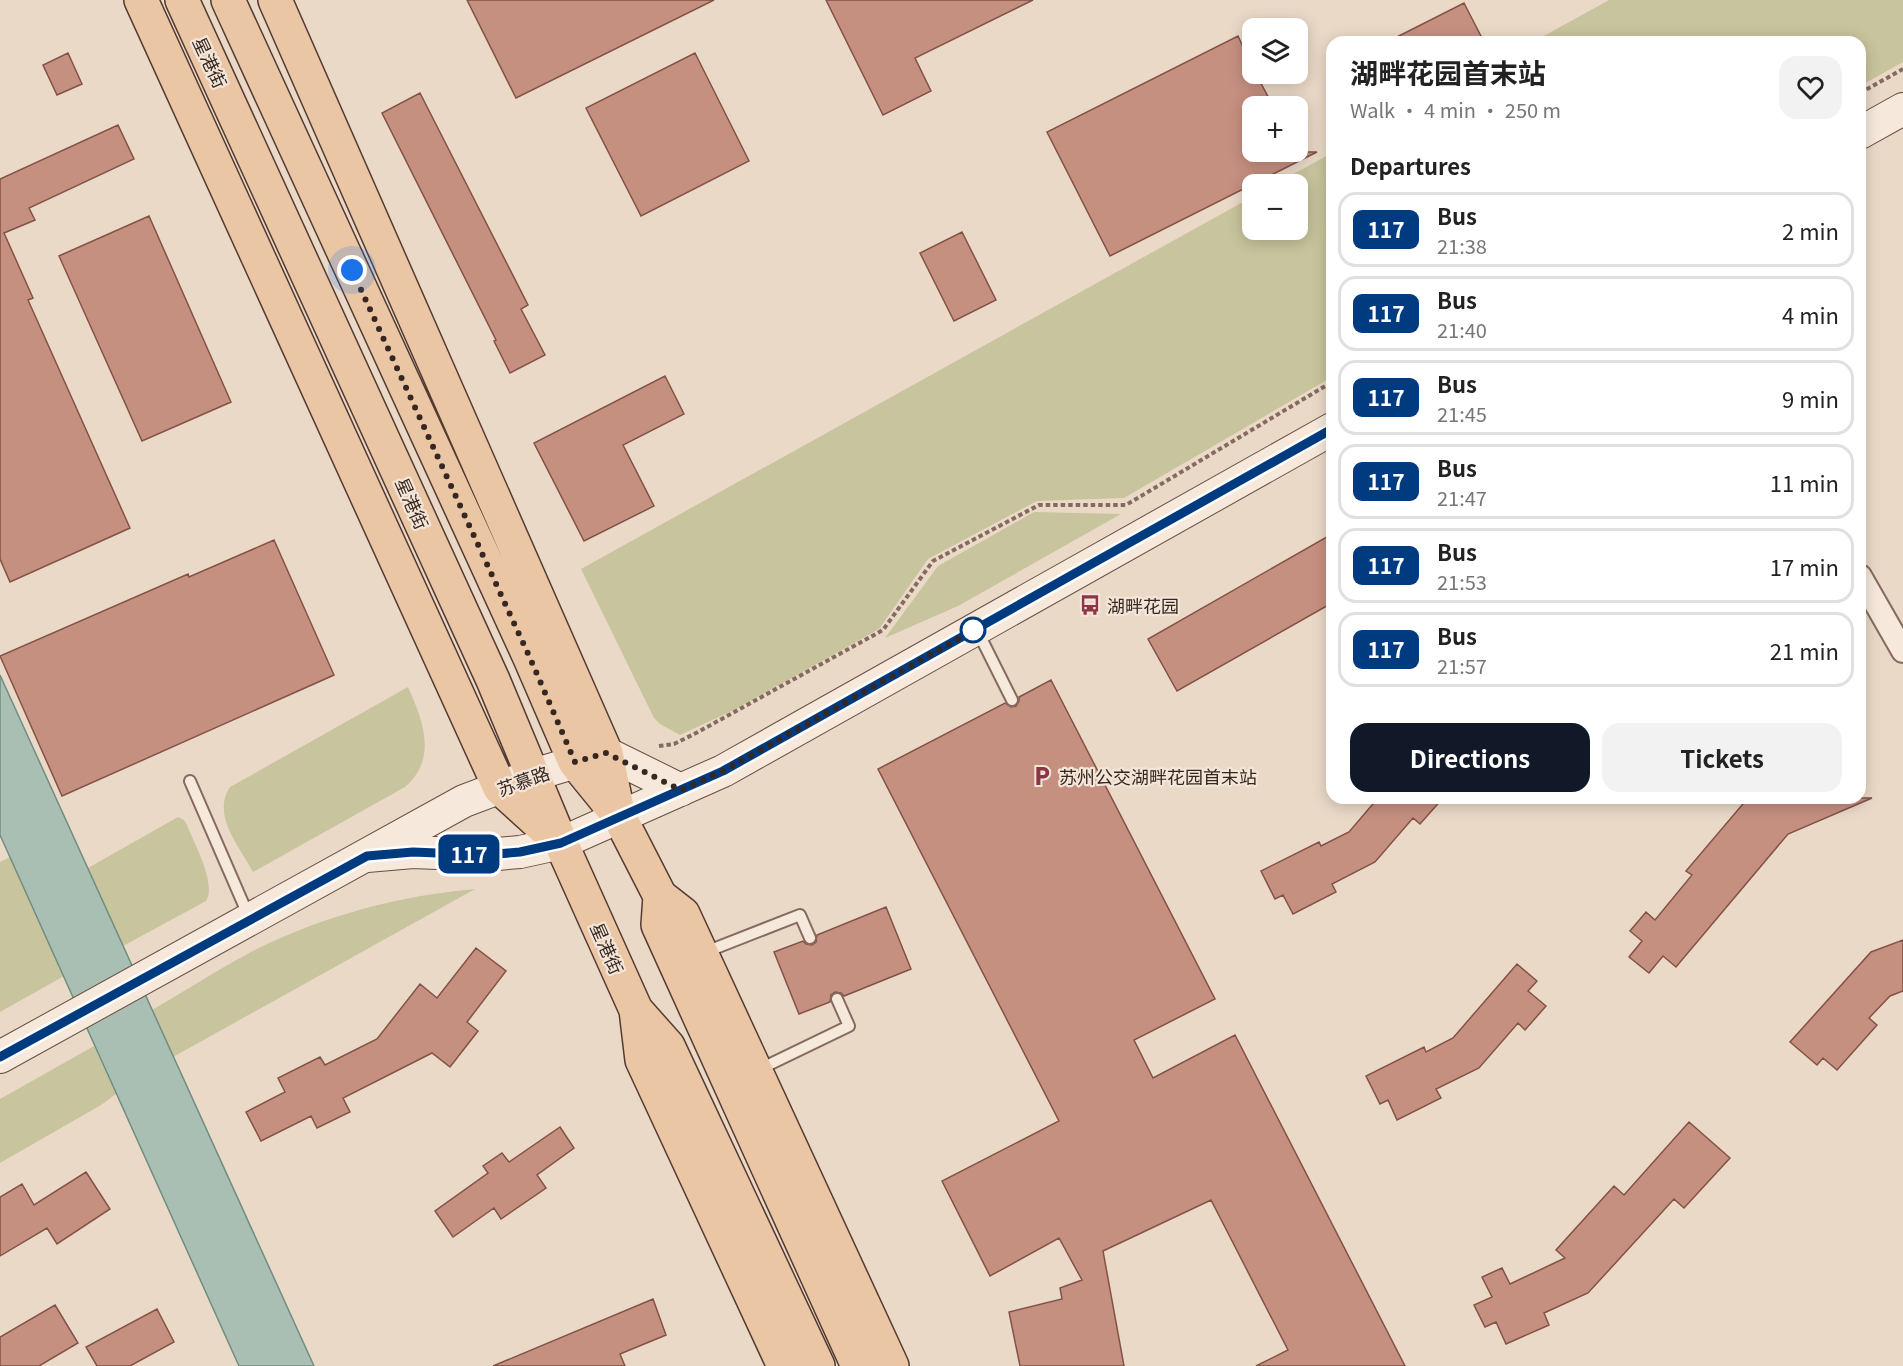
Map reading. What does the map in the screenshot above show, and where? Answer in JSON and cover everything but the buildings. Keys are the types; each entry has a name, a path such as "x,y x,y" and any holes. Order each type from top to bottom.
{"main road":[{"path":"141,0 500,788 561,843"},
{"name":"星港街","path":"182,0 493,680 561,843 636,1010 642,1060 784,1366"},
{"path":"228,0 410,395 590,758 660,896 683,914 754,1072 892,1366"},
{"path":"275,0 590,758 681,790"},
{"path":"1866,130 1903,109"},
{"name":"苏慕路","path":"367,856 413,852 497,854 520,852 561,843 681,790 723,771 1326,432"},
{"name":"苏慕路","path":"0,1057 464,801 533,775 590,758"},
{"path":"660,896 658,926 858,1366"},
{"name":"星港街","path":"636,1010 668,1046 818,1366"}],"street":[{"path":"1866,586 1903,651"}],"lane":[{"path":"976,629 1012,700"},
{"path":"190,782 250,920"},
{"path":"701,954 800,915 810,938"},
{"path":"754,1072 849,1026 837,999"}],"path":[{"path":"1866,90 1903,69"},
{"path":"650,747 674,744 690,736 883,630 933,561 1039,505 1126,505 1326,386"}],"shaded area":[{"path":"1609,0 1903,0 1903,62 1866,83 1866,36 1544,36"},
{"path":"1326,156 1326,380 1124,498 1037,501 928,559 879,629 736,709 680,735 654,718 581,569 1242,203 1242,240 1308,240 1308,174 1293,174"},
{"path":"1034,512 1121,514 958,606 885,638 938,566"},
{"path":"0,675 314,1366 239,1366 0,835"},
{"path":"408,687 422,726 424,739 422,764 415,776 405,787 253,872 229,831 226,820 225,798 230,787"},
{"path":"178,817 187,825 203,863 209,884 209,894 206,901 123,946 88,868"},
{"path":"10,857 64,976 0,1012 0,862"},
{"path":"475,889 173,1057 152,1010 238,959 305,928 360,910 417,897"},
{"path":"94,1046 116,1094 0,1163 0,1099"}],"bus line":[{"name":"117","path":"0,1057 367,856 413,852 486,855 520,852 561,843 723,771 1326,432"}],"place":[{"name":"湖畔花园","path":"1090,605"},
{"name":"苏州公交湖畔花园首末站","path":"1042,776"}],"route":[{"path":"352,270 530,658 575,762 606,753 681,790 723,771 976,629 973,630"}]}
